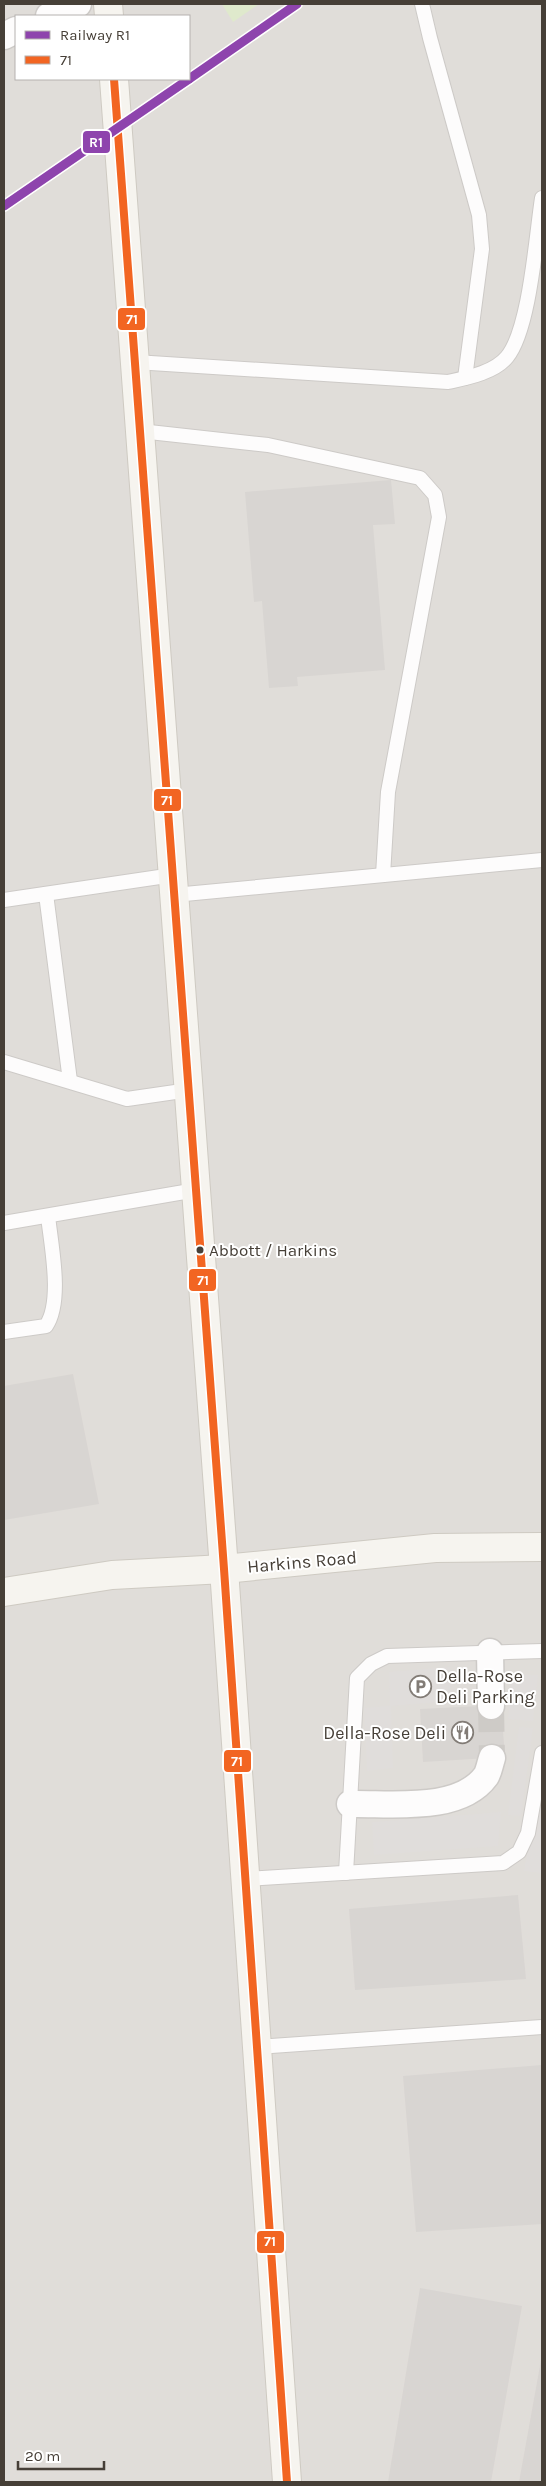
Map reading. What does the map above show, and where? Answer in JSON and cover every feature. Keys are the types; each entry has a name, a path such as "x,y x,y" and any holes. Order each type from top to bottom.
{"main road":[{"path":"114,80 224,1570 287,2482"},
{"name":"Harkins Road","path":"4,1592 112,1576 224,1570 435,1548 542,1547"}],"street":[{"path":"51,15 78,4"},
{"path":"490,1652 491,1706"},
{"path":"350,1804 426,1803 460,1797 477,1786 487,1774 492,1758"}],"lane":[{"path":"422,4 479,215 482,249 465,378"},
{"path":"135,362 448,382 479,375 506,358 523,324 542,198"},
{"path":"140,431 268,445 420,478 436,495 439,517 388,792 383,875"},
{"path":"4,900 46,894 173,885 383,875 542,860"},
{"path":"46,894 70,1081"},
{"path":"4,1062 127,1099 188,1090"},
{"path":"4,1223 196,1190"},
{"path":"4,1332 46,1326 52,1318 54,1280 48,1216"},
{"path":"346,1872 357,1678 371,1664 387,1656 542,1650"},
{"path":"245,1879 503,1864 519,1852 528,1834 542,1753"},
{"path":"257,2047 542,2027"}],"shaded area":[{"path":"4,4 542,4 542,2482 4,2482"},
{"path":"450,1667 451,1701 391,1706 393,1768 367,1771 364,1708 390,1706 389,1672"},
{"path":"512,1675 538,1675 533,1721 508,1719"},
{"path":"519,1727 533,1728 521,1816 508,1815"},
{"path":"542,1766 542,1873 524,1871"},
{"path":"501,1812 498,1846 374,1855 372,1822"}],"green space":[{"path":"222,4 259,4 233,22"}],"building":[{"path":"391,480 395,524 373,525 385,670 297,677 298,686 269,688 262,601 254,602 245,492"},
{"path":"73,1374 99,1504 4,1520 4,1386"},
{"name":"Della-Rose Deli","path":"501,1705 505,1757 423,1762 420,1709"},
{"path":"518,1895 526,1979 355,1990 349,1909"},
{"path":"542,2065 542,2224 416,2232 403,2076"},
{"path":"420,2288 522,2306 491,2482 388,2482"},
{"path":"541,2360 542,2482 519,2482"}],"tunnel":[{"path":"491,1706 492,1758"}],"rail line":[{"name":"R1","path":"190,78 297,4"},
{"name":"R1","path":"4,206 188,80"}],"transit line":[{"name":"71","path":"114,80 224,1569 287,2482"}],"place":[{"name":"Abbott / Harkins","path":"200,1250"},
{"name":"Della-Rose Deli Parking","path":"420,1686"},
{"name":"Della-Rose Deli","path":"462,1733"}]}
